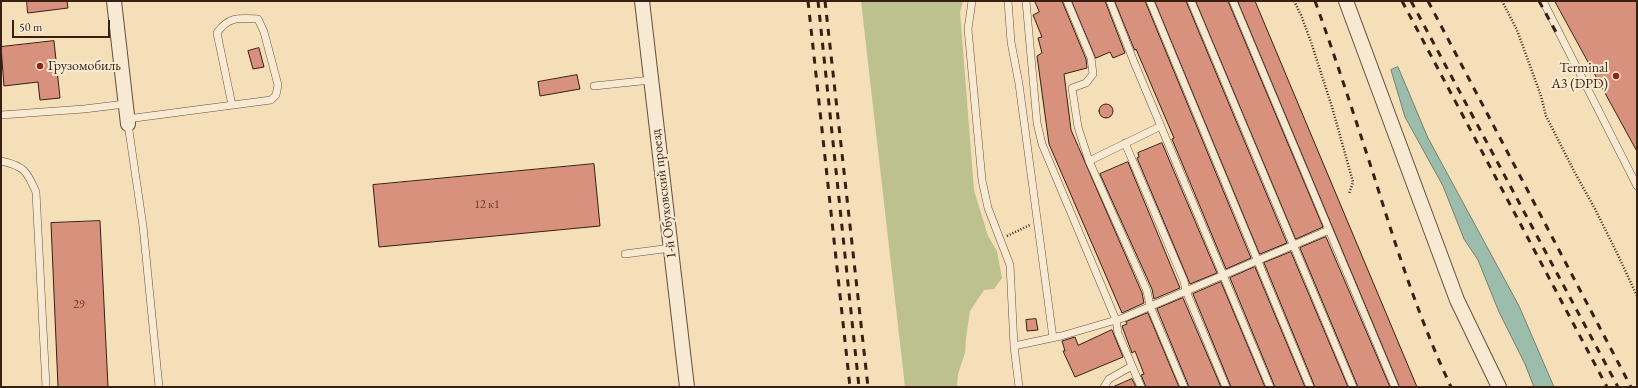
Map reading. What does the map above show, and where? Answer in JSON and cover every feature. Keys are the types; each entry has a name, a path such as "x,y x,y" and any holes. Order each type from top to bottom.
{"street":[{"path":"114,1 127,122"},
{"name":"1-й Обуховский проезд","path":"642,1 687,387"},
{"path":"1346,1 1457,300 1499,387"}],"lane":[{"path":"972,1 968,29 982,180 988,208 1010,265 1014,346 1020,387"},
{"path":"1008,1 1011,42 1053,338"},
{"path":"1026,1 1037,123 1042,144 1116,320 1118,333 1141,387"},
{"path":"1067,1 1091,58 1093,74 1086,82 1072,88 1078,127 1089,161 1147,291 1150,306 1184,387"},
{"path":"1110,1 1270,387"},
{"path":"1150,1 1310,387"},
{"path":"1191,1 1353,387"},
{"path":"1232,1 1396,387"},
{"path":"1543,1 1637,186"},
{"path":"159,387 143,226 127,122 271,100 276,95 278,85 264,32 258,19 234,19 223,24 217,33 232,105"},
{"path":"594,86 651,80"},
{"path":"1,115 84,109 125,104"},
{"path":"1089,161 1161,126"},
{"path":"1125,143 1184,280 1186,291 1226,387"},
{"path":"1,161 15,164 29,174 36,192 46,387"},
{"path":"1014,346 1053,338 1116,320 1329,230"},
{"path":"625,254 671,248"},
{"path":"1104,387 1109,379 1132,366"}],"path":[{"path":"1294,1 1311,42 1332,107 1353,182 1350,194"},
{"path":"1502,1 1517,30 1546,116 1575,174 1595,209 1637,296"},
{"path":"1001,239 1037,221"}],"green space":[{"path":"861,1 963,1 960,12 974,190 988,236 997,251 1002,278 994,289 984,290 970,311 965,353 958,374 957,387 905,387"}],"shaded area":[{"path":"1398,67 1428,138 1519,306 1554,387 1534,387 1525,364 1499,312 1478,260 1464,239 1443,186 1405,117 1391,70"}],"building":[{"path":"27,1 67,1 68,8 28,13"},
{"path":"1035,1 1062,1 1086,59 1087,68 1064,74 1071,130 1142,293 1144,303 1122,313 1049,144 1037,56 1042,53 1038,38 1042,37 1033,15 1039,12"},
{"path":"1072,1 1105,1 1125,53 1113,58 1110,52 1096,58"},
{"path":"1115,1 1145,1 1251,258 1226,269 1172,139 1174,138"},
{"path":"1155,1 1186,1 1287,243 1260,254"},
{"path":"1196,1 1228,1 1323,227 1296,239"},
{"path":"1238,1 1255,1 1417,387 1400,387"},
{"name":"Terminal A3 (DPD)","path":"1555,1 1637,1 1637,151"},
{"path":"54,41 60,98 40,100 38,82 4,86 1,47"},
{"path":"259,48 264,67 253,69 248,51"},
{"path":"577,75 580,89 540,96 538,82"},
{"path":"1106,104 1111,106 1113,111 1111,116 1106,118 1101,116 1099,111 1101,106"},
{"path":"1162,143 1217,273 1190,284 1137,158 1139,157 1138,153"},
{"path":"1128,162 1180,288 1154,299 1152,289 1100,174"},
{"path":"594,164 600,226 379,247 373,185"},
{"path":"100,221 108,387 58,387 51,223"},
{"path":"1326,237 1390,387 1358,387 1300,248"},
{"path":"1291,252 1348,387 1315,387 1264,263"},
{"path":"1255,267 1305,387 1275,387 1230,278"},
{"path":"1221,282 1265,387 1231,387 1193,294"},
{"path":"1183,298 1221,387 1189,387 1157,309"},
{"path":"1148,313 1179,387 1146,387 1141,375 1144,374 1135,351 1132,353 1122,326 1127,324 1126,322"},
{"path":"1036,319 1038,330 1027,331 1026,320"},
{"path":"1112,330 1123,357 1075,377 1063,351 1065,351 1062,341 1075,337 1078,345"},
{"path":"1132,379 1136,387 1113,387"}],"railway":[{"path":"808,1 850,387"},
{"path":"818,1 859,387"},
{"path":"825,1 868,387"},
{"path":"1315,1 1409,283 1439,361 1451,387"},
{"path":"1402,1 1607,387"},
{"path":"1411,1 1618,387"},
{"path":"1428,1 1631,387"},
{"path":"1539,1 1556,32"}],"place":[{"name":"Грузомобиль","path":"40,66"},
{"name":"Terminal A3 (DPD)","path":"1616,76"}]}
